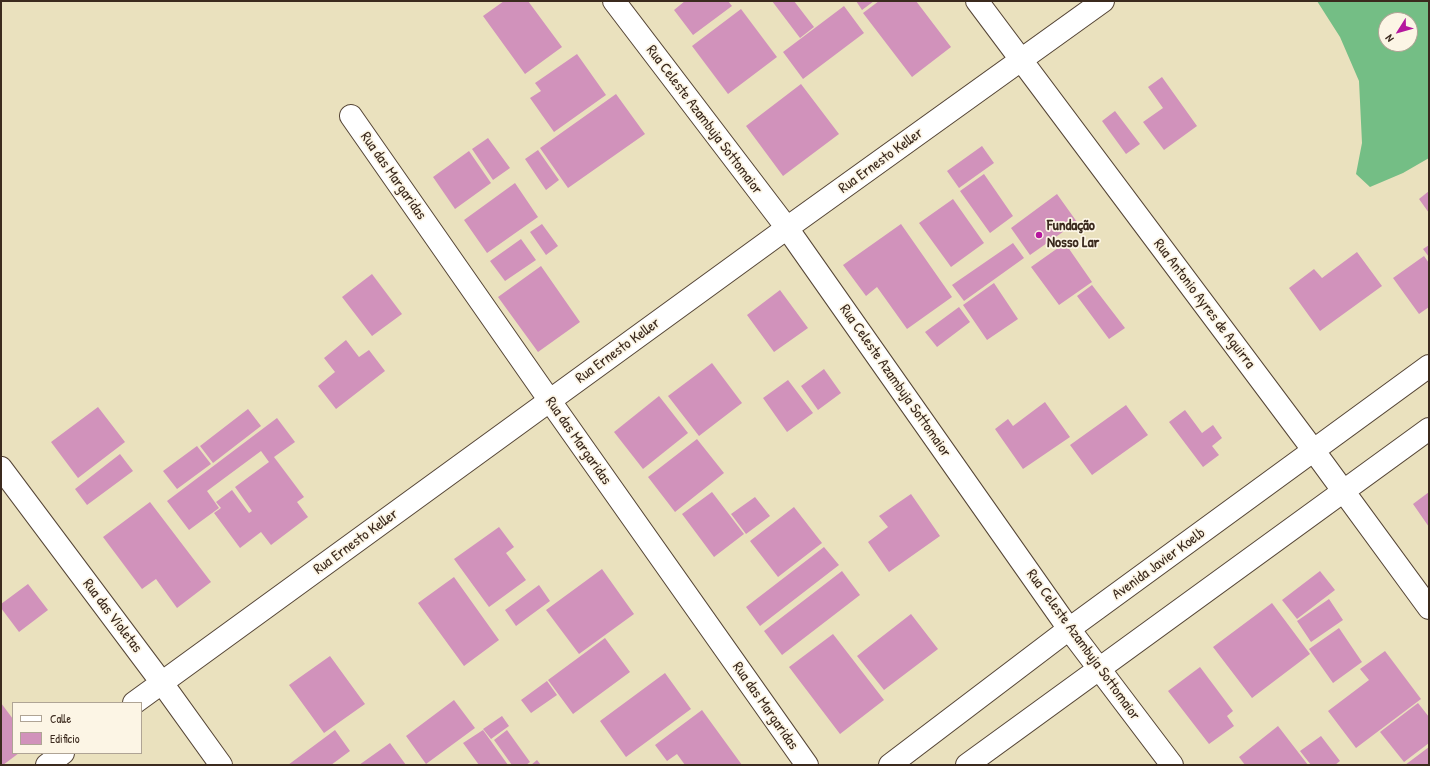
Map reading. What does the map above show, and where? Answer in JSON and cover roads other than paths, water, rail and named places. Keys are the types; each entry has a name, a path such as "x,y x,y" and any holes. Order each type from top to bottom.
{"street":[{"name":"Rua Celeste Azambuja Sottomaior","path":"614,1 787,228 1069,629 1172,765"},
{"name":"Rua Antonio Ayres de Aguirra","path":"977,1 1344,490 1429,608"},
{"name":"Rua Ernesto Keller","path":"135,702 787,228 1103,1"},
{"name":"Rua das Margaridas","path":"351,116 807,765"},
{"name":"Avenida Javier Koelb","path":"890,765 1069,629 1429,366"},
{"path":"967,765 1429,429"},
{"name":"Rua das Violetas","path":"1,468 162,683 221,765"},
{"path":"46,765 62,754"}],"place":[{"name":"Fundação Nosso Lar","path":"1039,235"}]}
